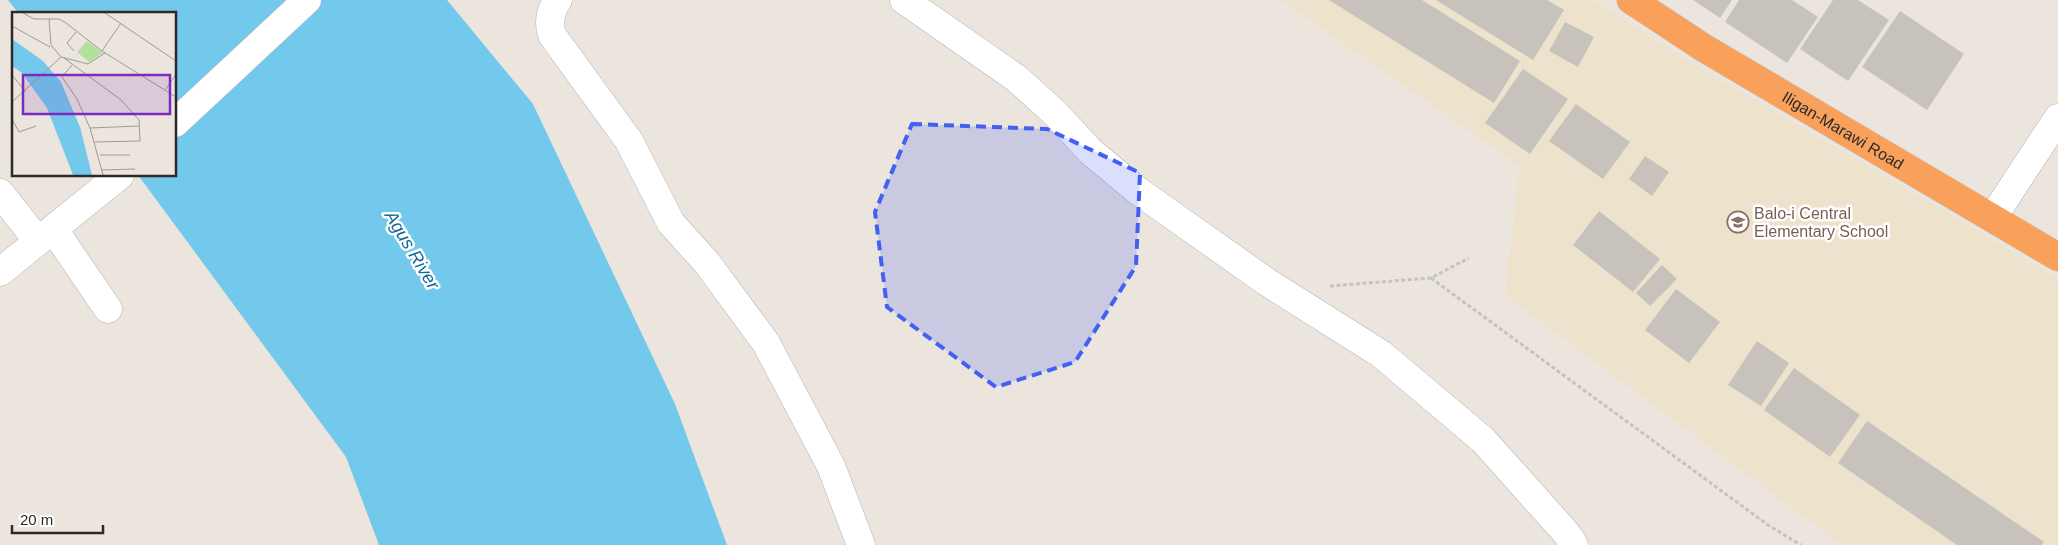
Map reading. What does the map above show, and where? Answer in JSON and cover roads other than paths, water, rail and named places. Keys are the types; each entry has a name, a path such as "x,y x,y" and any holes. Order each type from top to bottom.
{"highway":[{"name":"Iligan-Marawi Road","path":"1631,0 1704,48 2058,256"}],"street":[{"path":"176,122 307,0"},
{"path":"558,0 551,12 549,26 552,35 629,141 671,223 707,263 766,343 831,466 861,545"},
{"path":"904,0 1016,78 1055,113 1090,151 1138,191 1267,282 1381,354 1483,440 1567,534 1574,545"},
{"path":"1993,218 2058,118"},
{"path":"0,272 115,179"},
{"path":"0,193 46,236 108,309"}],"water":[{"name":"Agus River","path":"8,0 447,0 533,104 675,404 727,545 379,545 346,457 139,176 176,176 176,12 17,12"}],"place":[{"name":"Balo-i Central Elementary School","path":"1738,222"}]}
